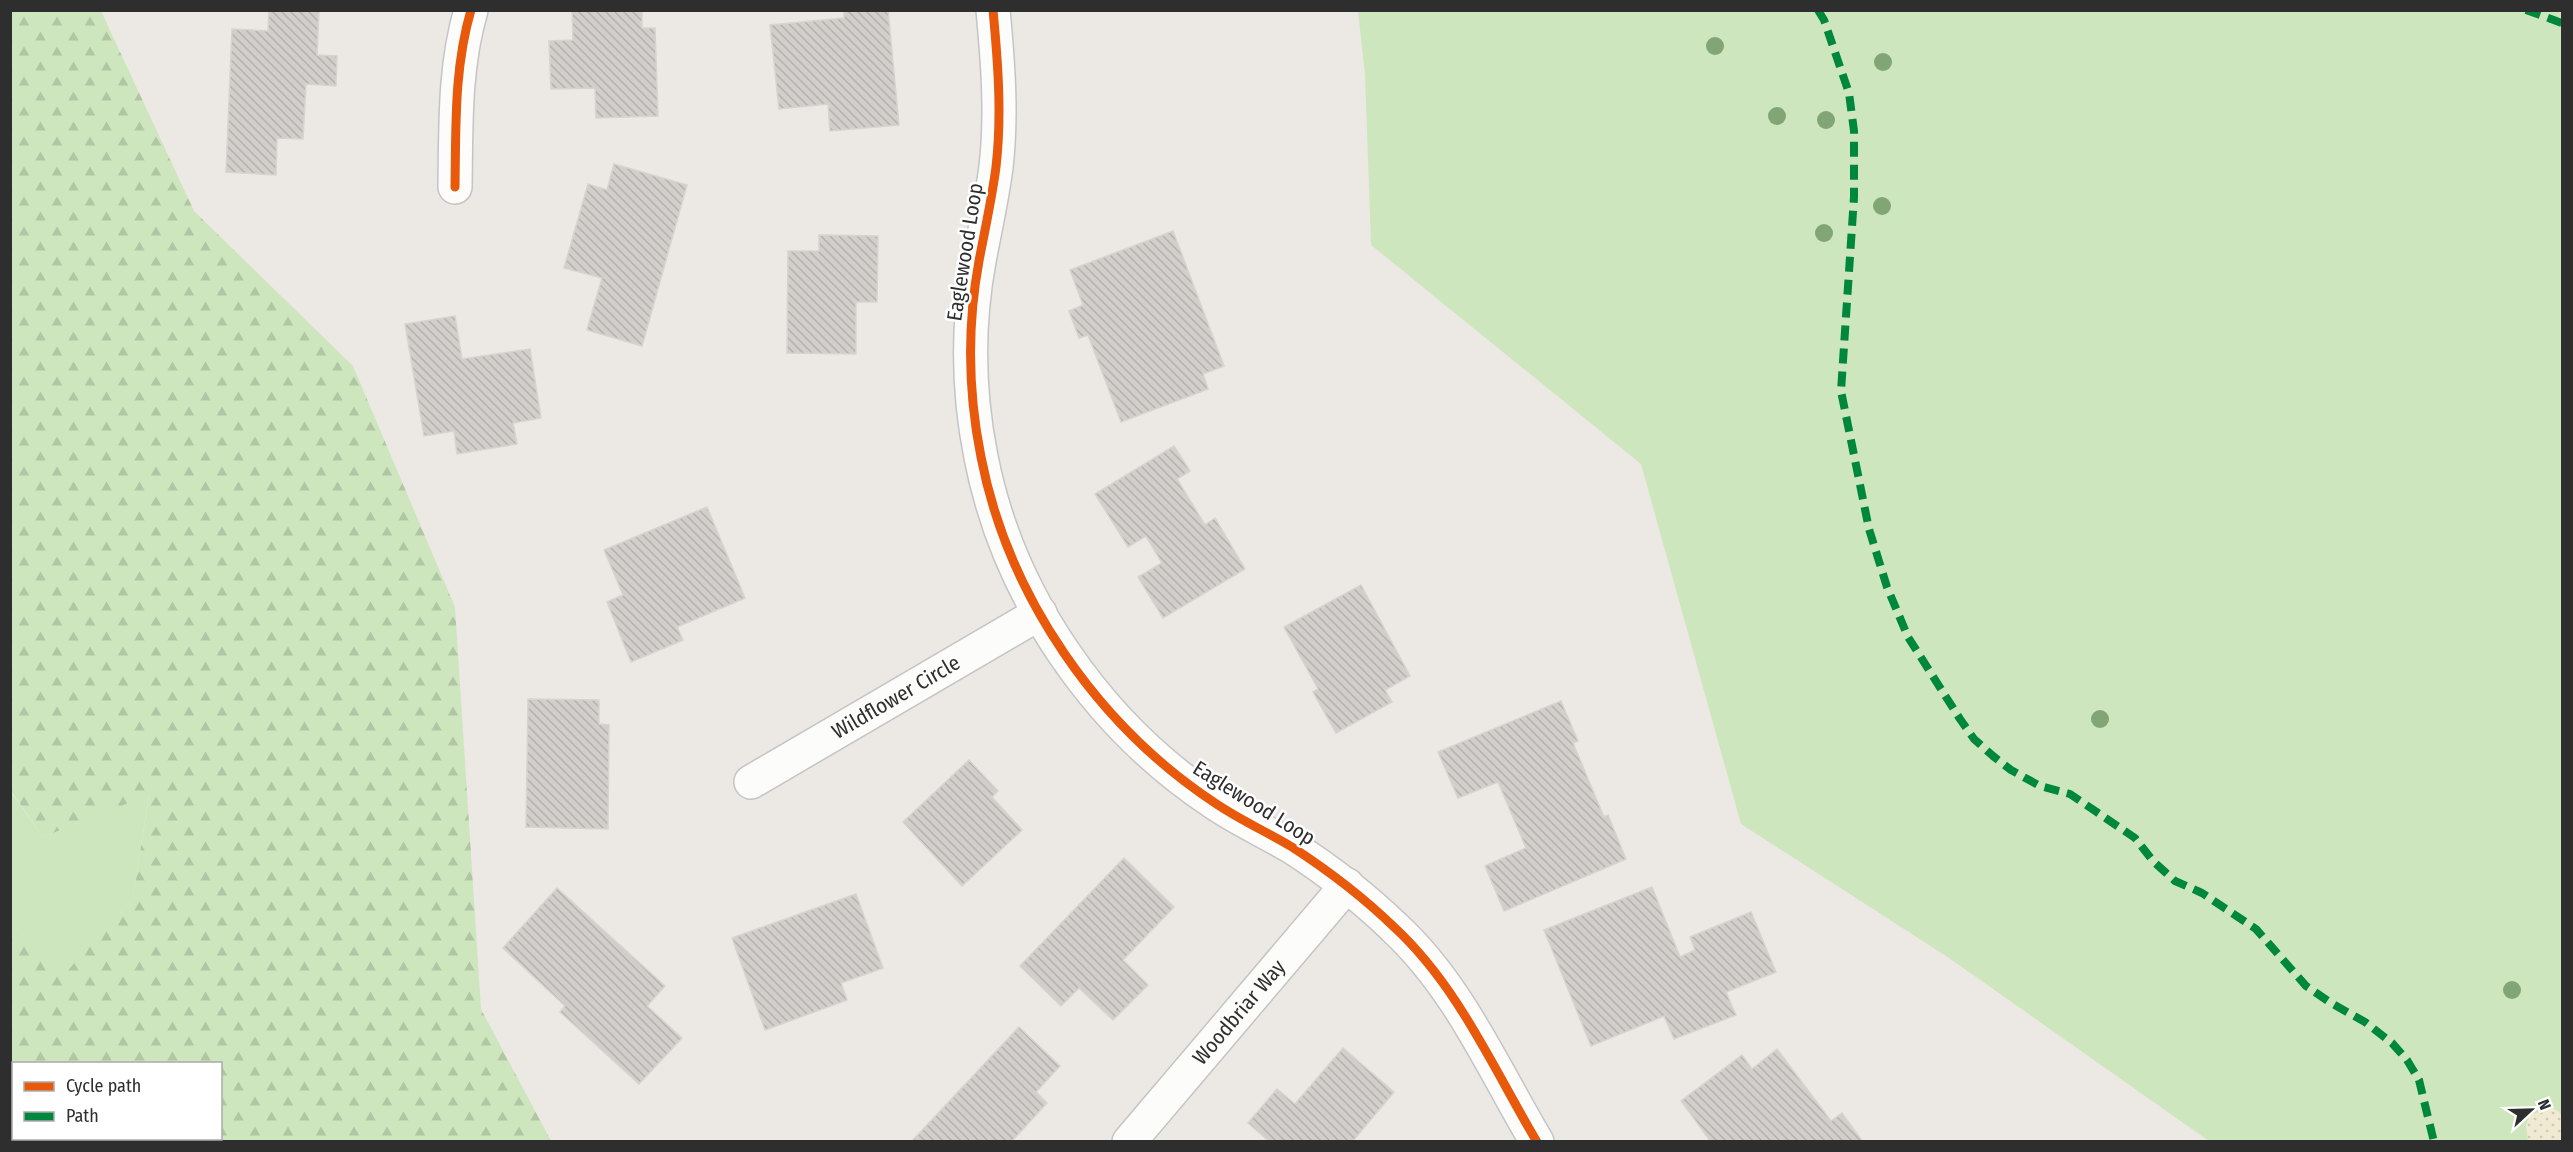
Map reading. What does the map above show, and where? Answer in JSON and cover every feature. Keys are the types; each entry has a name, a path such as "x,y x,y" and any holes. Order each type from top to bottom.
{"street":[{"path":"455,187 456,89 461,43 471,10"},
{"name":"Eaglewood Loop","path":"993,10 1000,113 996,165 974,298 970,378 974,418 993,504 1012,556 1040,613 1070,664 1109,713 1144,748 1216,804 1291,847 1347,885 1397,929 1458,1003 1537,1142"},
{"name":"Wildflower Circle","path":"751,782 1040,613"},
{"name":"Woodbriar Way","path":"1129,1142 1347,885"}],"green space":[{"path":"11,10 101,11 194,211 353,366 455,607 481,1009 551,1141 11,1141 11,926 68,970 133,899 149,795 43,837 11,791"},
{"path":"1358,11 2562,11 2562,1141 2209,1141 1949,958 1741,824 1641,464 1371,245 1365,74"},
{"path":"10,791 43,837 149,794 133,899 68,971 11,926"}],"sand":[{"path":"2551,1108 2560,1113 2562,1117 2562,1141 2528,1141 2526,1125 2530,1115"}],"building":[{"path":"269,10 319,10 317,55 337,56 336,86 306,84 303,139 277,138 276,175 226,172 232,29 268,31"},
{"path":"572,10 642,10 642,28 655,28 658,116 596,118 595,88 551,89 549,41 573,40"},
{"path":"844,10 888,10 899,125 830,131 828,104 779,109 770,25 844,18"},
{"path":"614,164 687,185 642,346 587,330 602,278 564,268 588,184 607,190"},
{"path":"1173,231 1224,366 1203,374 1208,389 1121,422 1088,335 1079,338 1069,311 1083,305 1070,270"},
{"path":"819,235 878,236 877,302 856,302 856,354 787,353 788,251 819,251"},
{"path":"455,316 462,359 530,349 541,418 513,423 517,444 457,454 454,431 424,436 405,324"},
{"path":"1174,446 1190,471 1177,479 1205,525 1215,518 1245,569 1163,618 1138,577 1162,563 1146,536 1128,547 1095,494"},
{"path":"707,507 745,598 677,627 683,640 631,662 607,602 623,595 604,550"},
{"path":"1361,585 1410,676 1385,690 1392,702 1336,733 1313,692 1318,689 1284,627"},
{"path":"528,699 599,700 599,724 609,725 608,829 526,827"},
{"path":"1561,701 1578,741 1573,743 1604,817 1608,815 1626,859 1504,911 1485,866 1526,848 1498,782 1458,798 1438,752"},
{"path":"969,760 998,791 992,797 1022,830 962,886 903,822"},
{"path":"1124,858 1174,907 1123,960 1148,985 1113,1020 1079,988 1061,1006 1020,966"},
{"path":"1652,887 1680,957 1695,950 1690,937 1751,912 1776,972 1726,992 1736,1015 1674,1039 1664,1016 1591,1046 1544,930"},
{"path":"557,888 665,986 647,1006 682,1038 639,1084 560,1012 565,1006 503,948"},
{"path":"856,894 883,968 841,983 847,1000 765,1030 732,938"},
{"path":"1019,1027 1060,1066 1036,1092 1047,1103 1011,1142 911,1142"},
{"path":"1343,1048 1394,1092 1352,1142 1270,1142 1248,1123 1277,1089 1295,1104"},
{"path":"1777,1049 1831,1121 1842,1113 1863,1142 1711,1142 1681,1101 1742,1055 1752,1069"}],"marked path":[{"path":"1818,10 1824,20 1849,93 1854,131 1854,197 1841,391 1869,529 1887,587 1908,637 1974,739 1993,756 2011,770 2040,786 2070,794 2135,838 2153,861 2175,881 2202,893 2256,929 2306,986 2365,1022 2392,1043 2407,1060 2419,1080 2434,1142"},
{"path":"2526,10 2562,23"}],"cycle path":[{"path":"455,187 459,76 461,54 471,10"},
{"path":"993,10 999,89 998,147 972,310 971,384 981,457 994,509 1012,559 1036,607 1064,653 1096,696 1132,736 1172,771 1215,803 1292,847 1332,875 1382,916 1417,950 1456,1001 1537,1142"}]}
